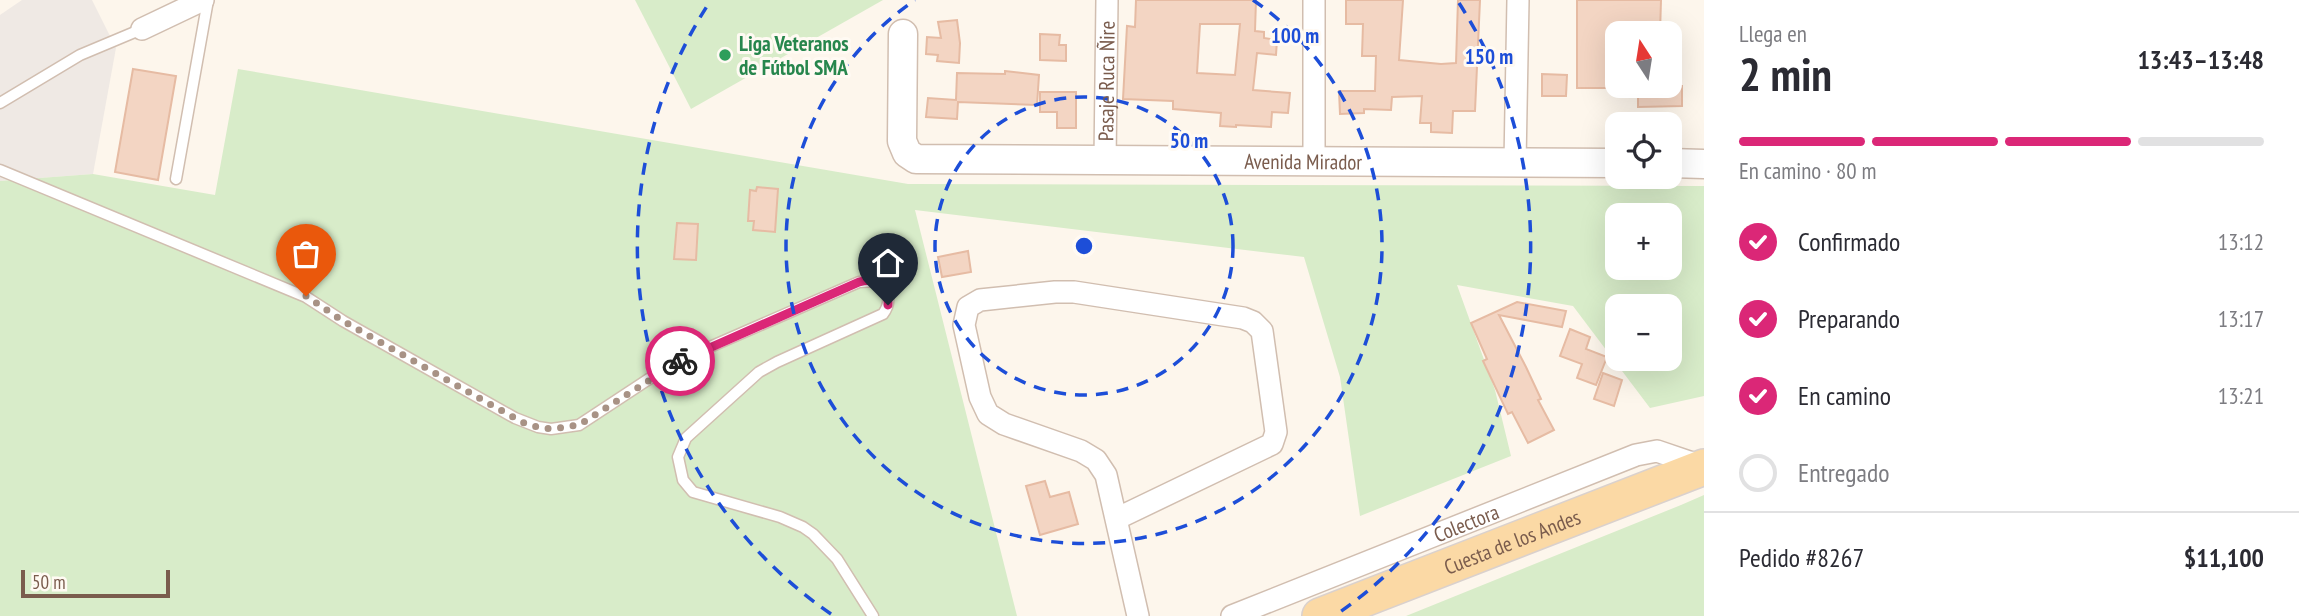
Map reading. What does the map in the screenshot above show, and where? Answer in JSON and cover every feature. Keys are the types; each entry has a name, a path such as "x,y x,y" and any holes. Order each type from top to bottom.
{"main road":[{"name":"Cuesta de los Andes","path":"1320,616 1704,467"}],"street":[{"path":"142,29 206,0"},
{"name":"Pasaje Ruca Ñire","path":"1105,161 1107,0"},
{"path":"1314,0 1314,162"},
{"path":"1515,162 1517,0"},
{"name":"Avenida Mirador","path":"903,34 902,141 907,153 923,160 1605,163"},
{"path":"1682,163 1704,164"},
{"path":"1116,519 1272,444 1276,432 1262,331 1254,322 1242,318 1074,292 987,298 973,303 965,313 964,325 980,397 988,414 1004,425 1081,451 1096,460 1106,475 1138,616"},
{"name":"Colectora","path":"1232,616 1636,455 1657,451 1704,467"}],"lane":[{"path":"176,179 206,0"},
{"path":"0,103 80,55 142,29"},
{"path":"0,170 306,296 343,321 515,418 551,429 579,425 687,357 859,282 877,281 888,294 888,305 883,314 759,372 681,443 678,457 683,480 693,492 780,517 813,534 837,559 873,616"}],"shaded area":[{"path":"22,0 92,0 116,48 93,174 0,181 0,15"}],"green space":[{"name":"Liga Veteranos de Fútbol SMA","path":"635,0 883,0 691,109"},
{"path":"238,69 908,184 1605,186 1605,189 1682,189 1682,186 1704,186 1704,396 1650,408 1622,371 1682,371 1682,294 1605,294 1605,348 1573,306 1457,285 1495,390 1511,456 1360,516 1340,377 1304,257 915,210 1017,616 0,616 0,181 93,174 215,195"},
{"path":"1704,495 1704,616 1406,616 1681,505"}],"building":[{"path":"1136,0 1256,0 1255,31 1264,32 1264,38 1277,40 1276,55 1257,53 1253,90 1290,93 1288,113 1272,112 1271,127 1220,126 1221,113 1173,109 1173,101 1123,99 1127,26 1135,27","holes":["1200,24 1240,24 1235,75 1197,73"]},
{"path":"1346,0 1403,0 1399,60 1441,64 1456,63 1458,0 1480,0 1475,111 1453,111 1452,133 1431,132 1431,123 1420,123 1422,96 1392,97 1391,110 1364,109 1364,113 1340,114 1339,91 1375,91 1376,56 1362,56 1363,24 1346,24"},
{"path":"1577,0 1661,0 1660,21 1605,21 1605,88 1577,88"},
{"path":"957,20 959,63 937,61 938,55 926,54 927,37 941,38 938,22"},
{"path":"1040,34 1060,35 1059,45 1066,45 1066,61 1040,60"},
{"path":"133,69 176,76 158,180 115,172"},
{"path":"1005,71 1039,75 1037,105 958,102 957,119 926,117 928,98 956,100 957,73 1005,74"},
{"path":"1542,74 1567,75 1566,96 1542,96"},
{"path":"1040,92 1076,92 1076,128 1057,128 1057,112 1040,112"},
{"path":"1638,98 1682,98 1682,106 1638,107"},
{"path":"757,187 778,189 775,232 753,230 754,221 748,221 750,190 756,191"},
{"path":"677,223 698,224 696,260 674,259"},
{"path":"968,251 971,272 942,277 938,257"},
{"path":"1517,302 1566,311 1562,327 1499,315 1554,430 1528,443 1512,412 1508,414 1483,361 1487,359 1471,323"},
{"path":"1570,329 1590,337 1586,349 1605,356 1596,385 1577,378 1582,364 1560,356"},
{"path":"1603,373 1622,380 1614,406 1594,399"},
{"path":"1045,481 1050,497 1069,492 1078,524 1040,535 1026,486"}],"way so far":[{"path":"306,296 343,321 495,407 526,424 538,427 551,429 579,425 680,361"}],"place":[{"name":"Liga Veteranos de Fútbol SMA","path":"725,55"}],"route":[{"path":"680,361 865,280 881,284 888,294 888,305"}]}
